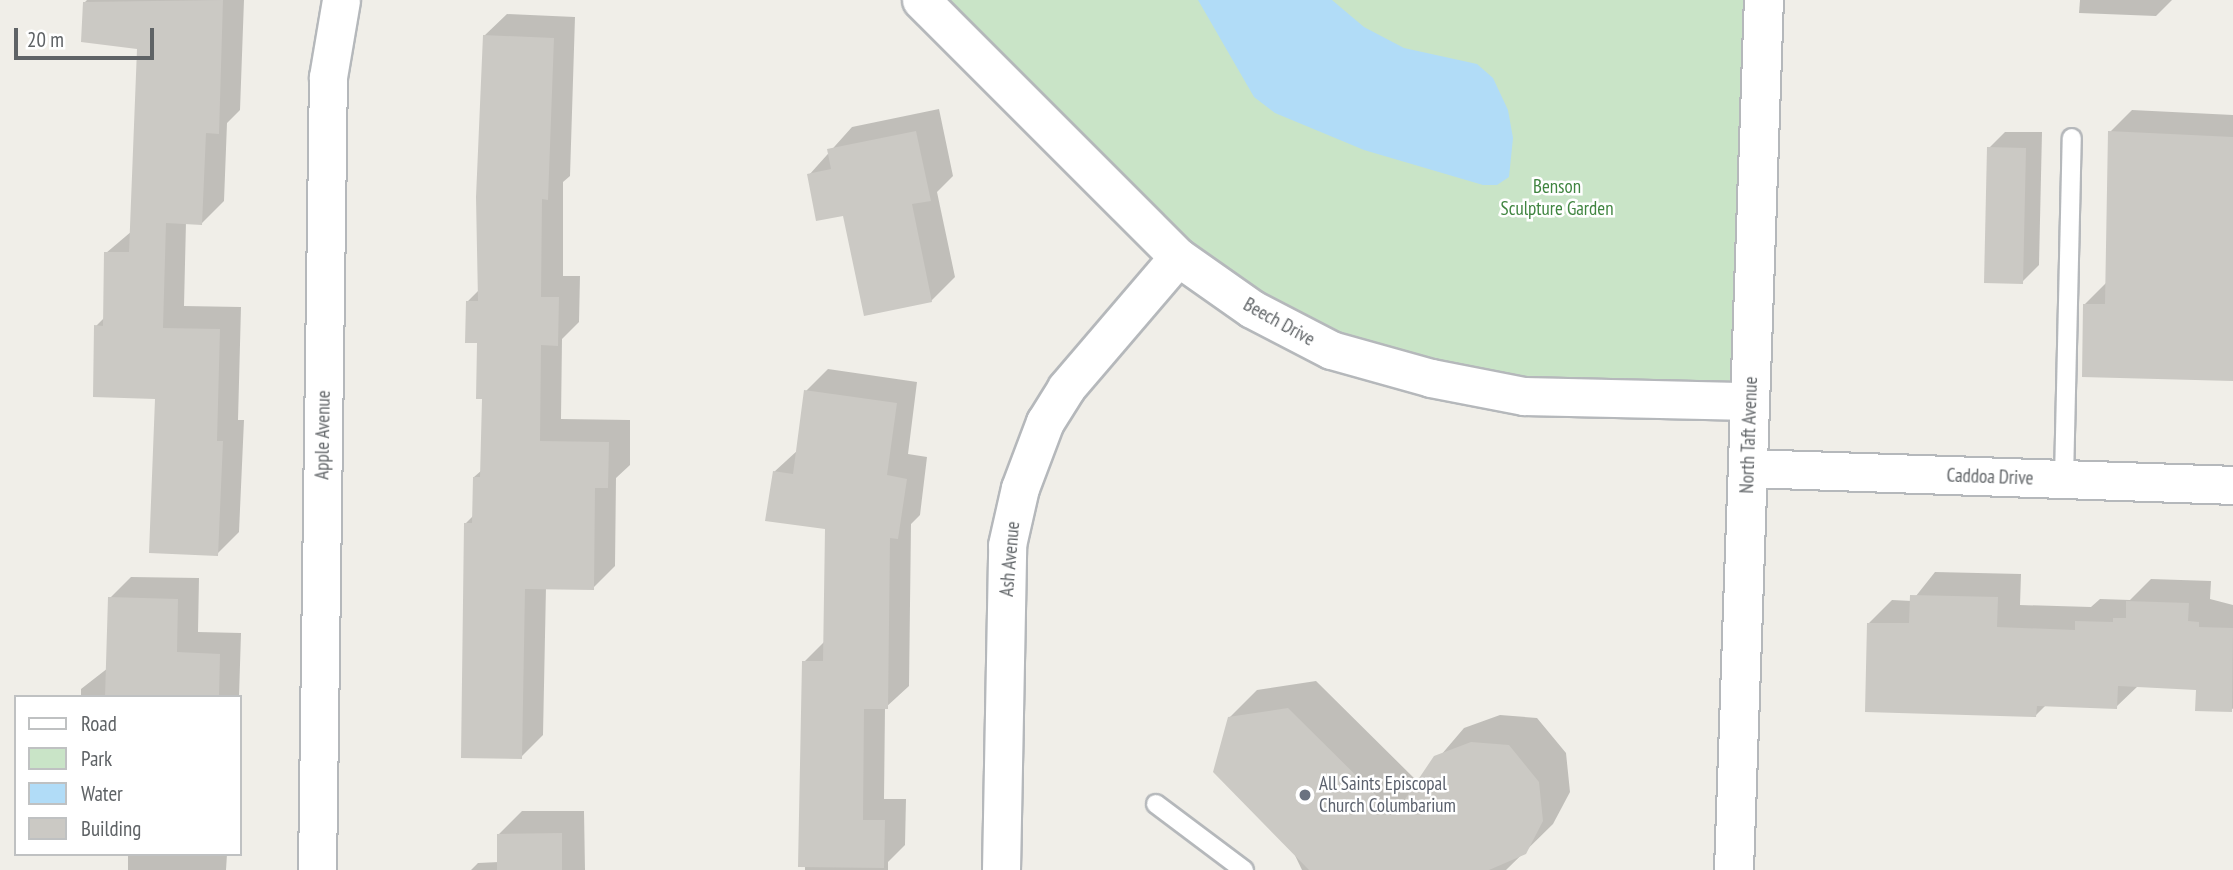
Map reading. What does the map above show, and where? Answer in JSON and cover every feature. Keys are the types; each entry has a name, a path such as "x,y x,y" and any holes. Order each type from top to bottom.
{"main road":[{"name":"North Taft Avenue","path":"1734,870 1764,0"}],"street":[{"name":"Apple Avenue","path":"317,870 328,77 341,0"},
{"name":"Beech Drive","path":"921,0 1178,257 1275,321 1331,351 1388,368 1524,396 1750,401"},
{"name":"Ash Avenue","path":"1001,870 1007,545 1020,488 1045,422 1066,388 1178,257"},
{"name":"Caddoa Drive","path":"1748,468 2233,485"}],"lane":[{"path":"2064,480 2072,138"},
{"path":"1156,804 1244,870"}],"green space":[{"name":"Benson Sculpture Garden","path":"921,0 1764,0 1750,401 1524,396 1252,309"}],"water":[{"path":"1198,0 1332,0 1364,27 1404,48 1477,64 1493,78 1508,110 1513,138 1509,177 1497,185 1483,185 1364,150 1275,113 1254,97"}],"building":[{"path":"223,0 219,134 206,133 202,225 166,223 163,328 220,329 217,441 223,441 218,556 149,553 155,399 93,397 94,325 103,326 104,252 129,252 137,49 81,42 83,2"},
{"path":"483,35 554,38 548,200 542,199 541,297 559,297 558,346 541,345 540,441 609,442 608,488 595,488 594,590 525,589 522,759 461,758 464,523 472,523 473,477 480,477 482,399 476,399 477,343 465,343 466,301 478,301 476,197"},
{"path":"916,131 931,201 912,204 932,302 864,316 843,216 816,221 807,174 831,169 827,149"},
{"path":"2108,131 2233,137 2233,381 2082,377 2083,304 2105,304"},
{"path":"1987,147 2026,148 2023,284 1984,283"},
{"path":"804,390 897,403 887,475 907,479 898,539 890,538 888,709 864,709 863,820 885,820 884,868 798,867 802,661 823,661 825,529 765,521 773,471 793,474"},
{"path":"1910,595 1998,597 1997,627 2075,630 2075,621 2113,622 2113,618 2126,618 2126,601 2189,603 2188,621 2199,622 2199,627 2233,628 2232,712 2195,711 2196,690 2118,686 2117,709 2037,706 2036,717 1865,712 1867,623 1909,623"},
{"path":"108,597 178,599 177,652 220,654 219,695 105,695"},
{"name":"All Saints Episcopal Church Columbarium","path":"1288,708 1395,814 1434,756 1471,742 1509,745 1539,782 1543,821 1526,854 1489,870 1309,870 1213,772 1228,717"},
{"path":"562,833 562,870 497,870 497,834"}],"place":[{"name":"All Saints Episcopal Church Columbarium","path":"1305,795"}]}
